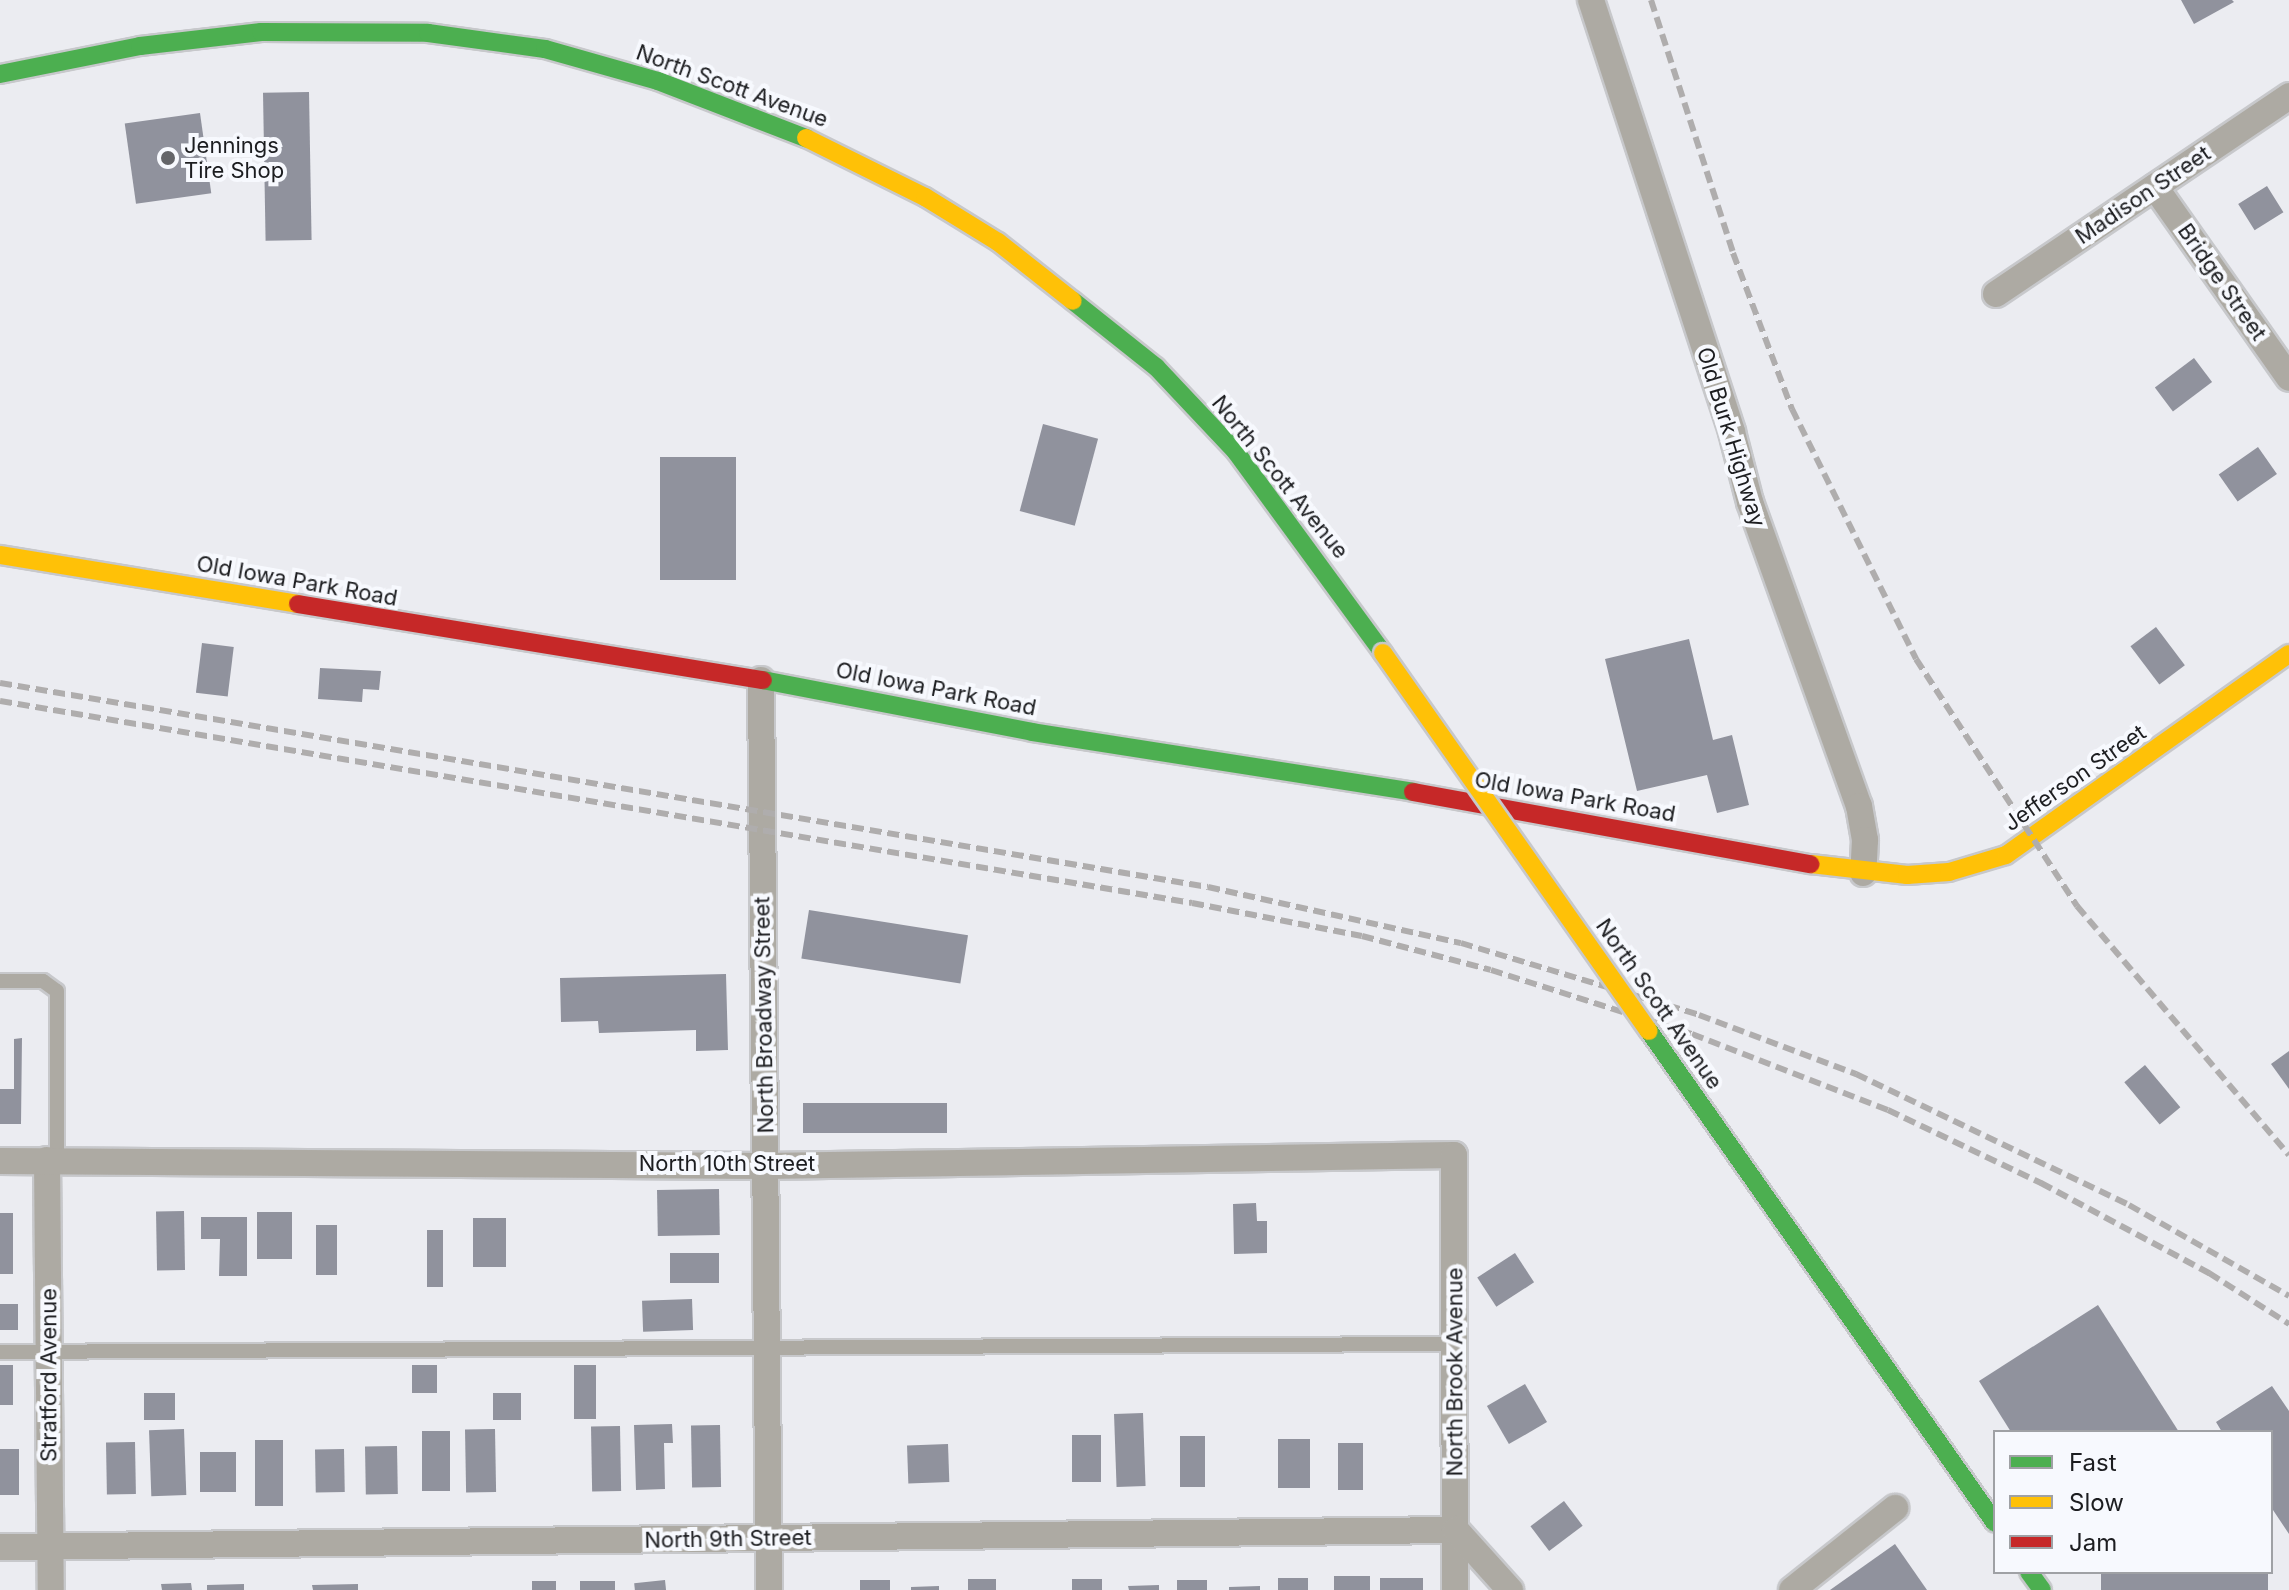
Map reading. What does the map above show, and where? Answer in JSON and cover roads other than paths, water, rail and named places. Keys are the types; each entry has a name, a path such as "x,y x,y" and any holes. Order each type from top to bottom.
{"main road":[{"name":"North Scott Avenue","path":"0,74 140,46 261,32 428,33 545,49 658,81 785,127 925,197 998,242 1156,367 1254,476 1383,653 1993,1520"},
{"name":"Old Iowa Park Road","path":"0,555 761,680 1032,732 1403,790 1863,873"},
{"name":"Jefferson Street","path":"1863,873 1949,872 2006,855 2289,654"}],"street":[{"name":"Old Burk Highway","path":"1591,0 1732,432 1750,502 1859,806 1865,828 1863,873"},
{"name":"Madison Street","path":"1996,294 2289,96"},
{"name":"Bridge Street","path":"2155,187 2289,378"},
{"name":"North Broadway Street","path":"761,680 769,1590"},
{"name":"North 10th Street","path":"0,1161 765,1166 1454,1155"},
{"name":"North Brook Avenue","path":"1454,1155 1455,1590"},
{"name":"Stratford Avenue","path":"51,1590 49,1352 52,1160"},
{"path":"1792,1590 1895,1508"},
{"name":"North 9th Street","path":"0,1547 1456,1530"},
{"path":"1456,1530 1510,1590"}],"lane":[{"path":"0,981 43,981 57,991 52,1160"},
{"path":"0,1352 1455,1344"}],"railway":[{"path":"1651,0 1733,253 1792,409 1916,659 2077,906 2289,1155"},
{"path":"0,683 1208,887 1461,943 1699,1015 1856,1074 2129,1205 2289,1296"},
{"path":"0,701 1192,903 1362,936 1491,970 1692,1034 1888,1110 2041,1183 2209,1273 2289,1324"}],"place":[{"name":"Jennings Tire Shop","path":"168,158"}]}
